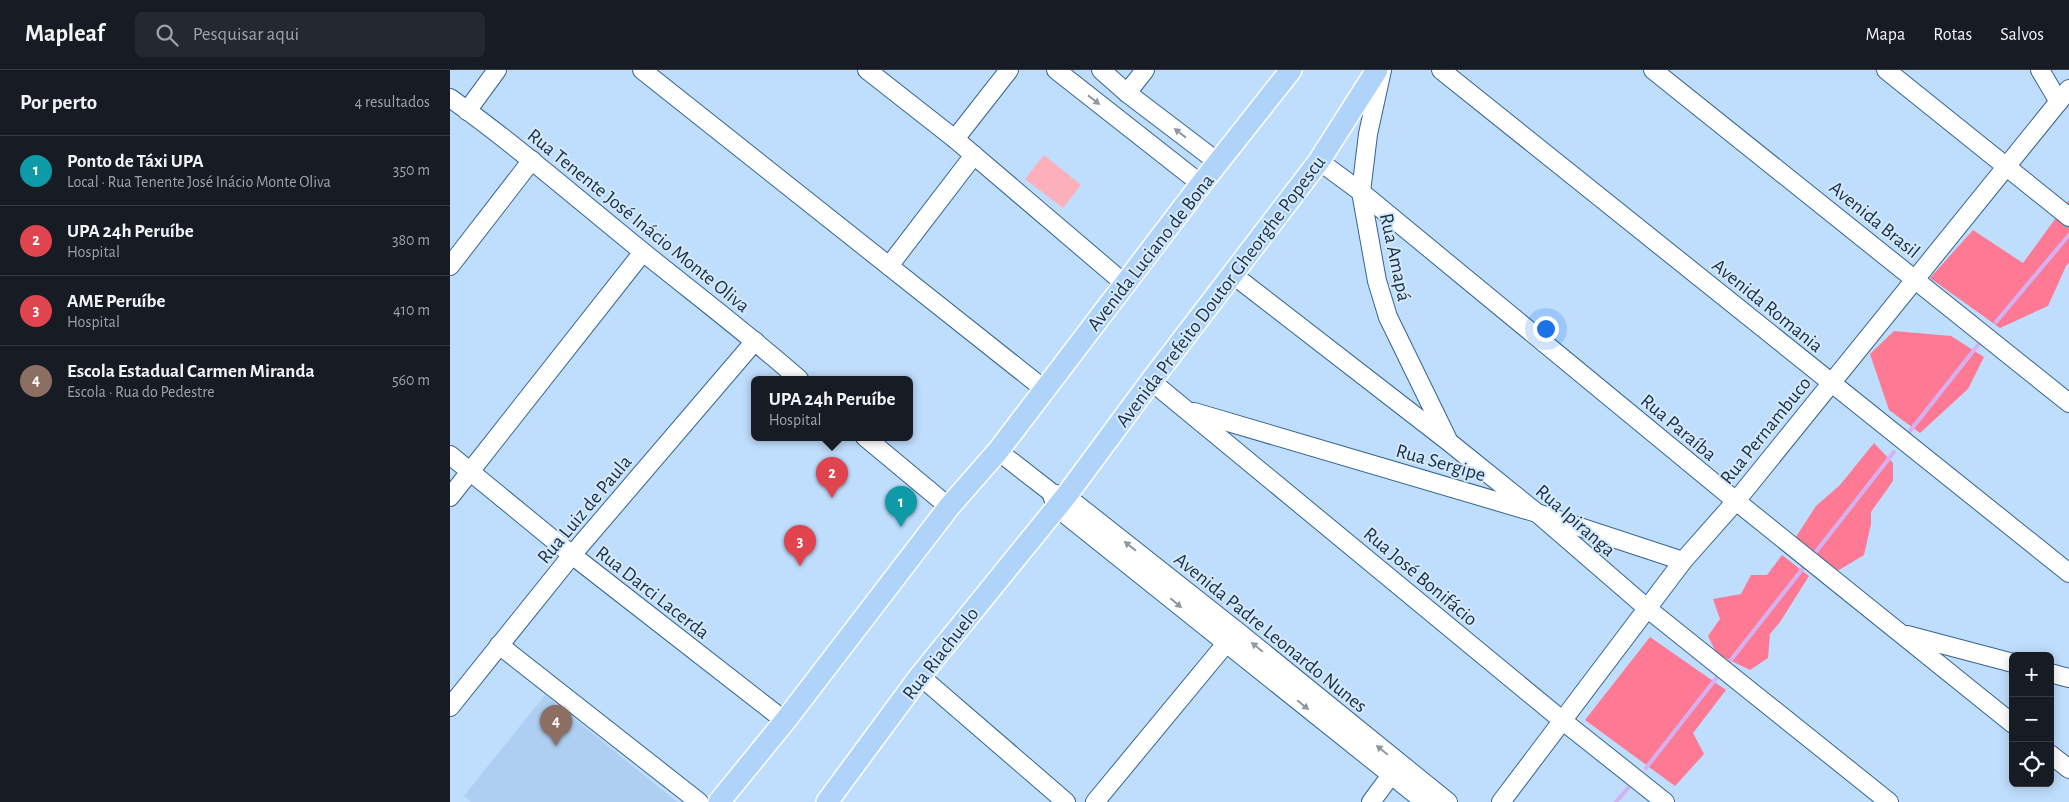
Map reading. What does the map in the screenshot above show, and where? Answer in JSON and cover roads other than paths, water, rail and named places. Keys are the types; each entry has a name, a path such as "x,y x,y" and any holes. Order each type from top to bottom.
{"main road":[{"name":"Avenida Luciano de Bona","path":"720,802 785,722 949,507 1004,443 1200,184 1219,163 1290,70"},
{"name":"Avenida Prefeito Doutor Gheorghe Popescu","path":"1058,499 1319,161 1377,70"},
{"name":"Rua Riachuelo","path":"827,802 920,676 1058,499"}],"street":[{"path":"467,110 497,70"},
{"path":"642,70 1044,390"},
{"path":"867,70 974,155 1125,284"},
{"path":"954,139 1009,70"},
{"path":"1056,70 1200,184"},
{"path":"1101,70 1127,93 1219,163"},
{"path":"1127,93 1144,70"},
{"name":"Rua Amapá","path":"1382,70 1368,134 1361,192 1377,281 1388,317 1449,442"},
{"name":"Avenida Romania","path":"1441,70 2069,573"},
{"name":"Avenida Brasil","path":"1653,70 2069,403"},
{"path":"1886,70 2069,217"},
{"path":"2040,70 2064,96"},
{"name":"Rua Pernambuco","path":"1501,802 1648,610 1683,561 1736,501 1914,278 2064,96"},
{"name":"Rua Tenente José Inácio Monte Oliva","path":"450,98 532,160 796,376"},
{"path":"890,266 974,155"},
{"path":"450,266 532,160"},
{"name":"Rua Paraíba","path":"1319,161 1361,192 1736,501 2009,721"},
{"path":"450,496 471,472 643,252"},
{"name":"Rua Ipiranga","path":"1232,274 1449,442 1536,513 1648,610 1889,802"},
{"name":"Rua Luiz de Paula","path":"450,707 572,555 755,341"},
{"name":"Rua José Bonifácio","path":"1151,381 1562,721 1665,802"},
{"name":"Rua Sergipe","path":"1186,410 1536,513 1683,561"},
{"path":"870,441 949,507"},
{"name":"Avenida Padre Leonardo Nunes","path":"1004,443 1058,499 1395,770 1448,802"},
{"name":"Rua Darci Lacerda","path":"450,455 572,555 785,722"},
{"path":"1900,633 2009,662"},
{"path":"1095,802 1231,637"},
{"path":"500,645 699,802"},
{"path":"2054,674 2069,678"},
{"path":"920,676 1066,802"},
{"path":"2054,757 2069,769"},
{"path":"1371,802 1395,770"},
{"name":"Avenida Padre Leonardo Nunes","path":"1395,770 1424,802"}],"waterway":[{"path":"1996,322 2069,235"},
{"path":"1910,431 1982,340"},
{"path":"1815,553 1894,452"},
{"path":"1727,665 1804,567"},
{"path":"1646,768 1718,676"},
{"path":"1616,802 1628,788"}],"place":[{"name":"UPA 24h Peruíbe","path":"832,498"},
{"name":"Ponto de Táxi UPA","path":"901,527"},
{"name":"AME Peruíbe","path":"800,566"},
{"name":"Escola Estadual Carmen Miranda","path":"556,746"}]}
